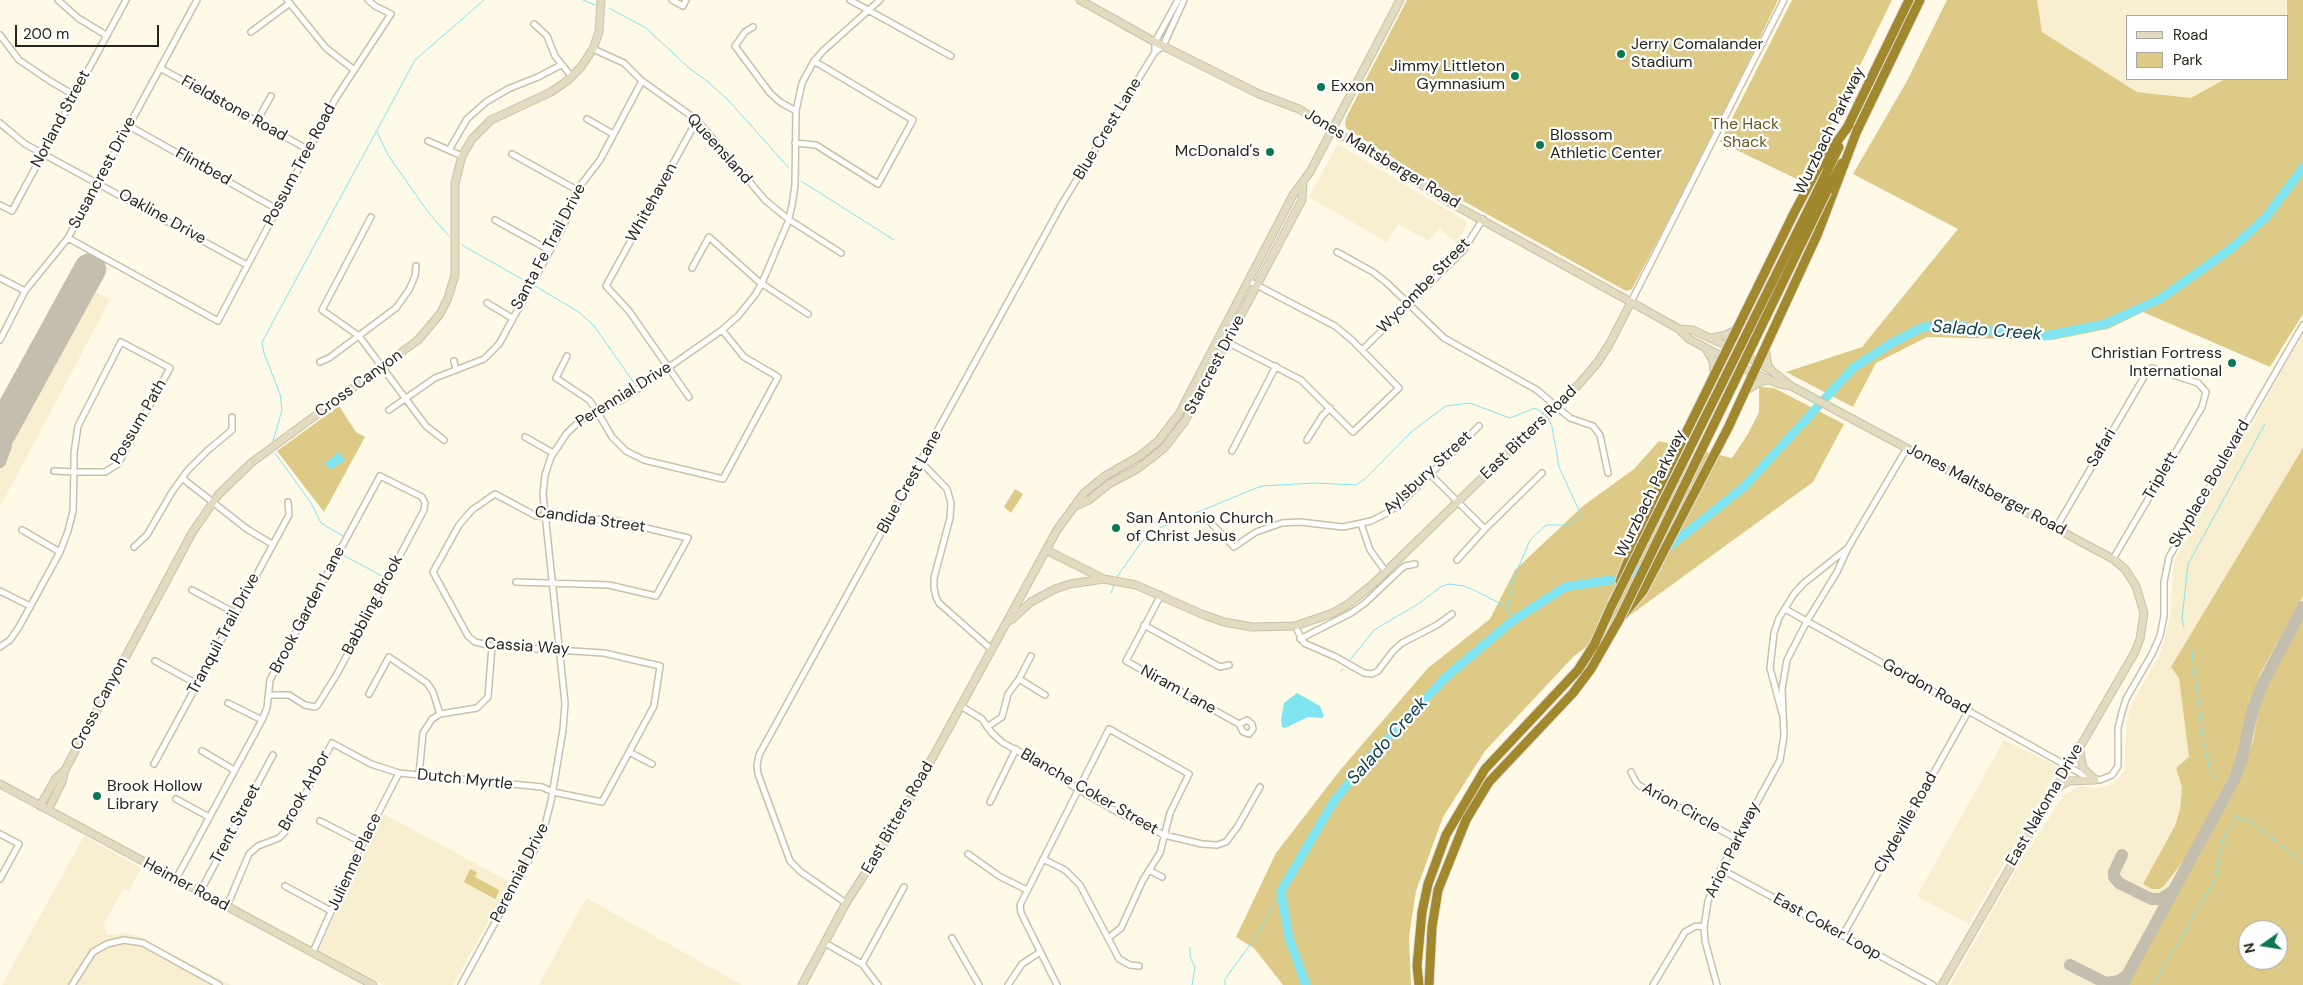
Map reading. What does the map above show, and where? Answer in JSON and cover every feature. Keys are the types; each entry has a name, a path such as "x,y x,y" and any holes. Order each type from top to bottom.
{"highway":[{"name":"Wurzbach Parkway","path":"1429,985 1432,927 1438,890 1466,820 1489,782 1573,693 1609,640 1823,190 1849,125 1909,0"},
{"name":"Wurzbach Parkway","path":"1419,985 1418,966 1422,912 1428,884 1446,835 1486,769 1578,670 1594,645 1612,605 1823,190 1858,128 1920,0"},
{"path":"1612,605 1650,506 1794,213 1818,168 1849,125"},
{"path":"1619,620 1642,591 1728,428 1765,344 1822,226 1858,128"},
{"path":"1737,329 1744,342 1754,347 1765,344"}],"main road":[{"name":"Cross Canyon","path":"48,810 62,782 65,770 192,533 212,502 233,478 251,463 382,367 426,332 440,314 448,298 456,264 455,183 462,156 472,139 491,120 551,92 572,77 593,49 600,23 601,0"},
{"name":"Jones Maltsberger Road","path":"1080,0 1155,42 1258,94 1299,109 1449,202 1679,329 1689,339 1753,373 1780,384 1791,386"},
{"name":"Starcrest Drive","path":"991,649 1057,530 1084,493 1122,466 1140,456 1160,438 1182,410 1293,195 1303,182 1400,0"},
{"name":"Starcrest Drive","path":"1076,506 1089,500 1109,484 1152,457 1167,444 1185,421 1302,200 1303,182"},
{"name":"East Bitters Road","path":"1104,579 1136,585 1204,616 1224,622 1260,628 1295,626 1318,619 1347,605 1386,572 1556,407 1598,362 1631,302"},
{"name":"Jones Maltsberger Road","path":"1679,329 1693,330 1729,347 1772,370 1791,386 2113,558 2125,569 2136,586 2142,600 2143,624"},
{"path":"1711,338 1726,335 1737,329"},
{"path":"1765,344 1766,355 1772,370"},
{"path":"1705,347 1713,361 1714,377"},
{"path":"1744,392 1758,382 1769,380"},
{"path":"1160,438 1167,444"},
{"path":"1122,466 1126,474"},
{"path":"1046,550 1104,579"},
{"path":"991,649 1014,616 1040,596 1070,584 1104,579"},
{"name":"East Nakoma Drive","path":"1942,985 2053,790 2135,652 2143,624"},
{"name":"East Bitters Road","path":"802,985 846,903 893,830 991,649"},
{"path":"2079,746 2083,768 2095,780"},
{"name":"Cross Canyon","path":"40,806 56,778 65,770"},
{"path":"2053,790 2069,782 2095,780"},
{"name":"Heimer Road","path":"0,784 373,985"}],"street":[{"path":"58,0 82,21 106,35"},
{"name":"Norland Street","path":"0,205 12,211 126,0"},
{"name":"Susancrest Drive","path":"0,340 25,291 68,238 196,0"},
{"name":"Possum Tree Road","path":"68,238 218,320 353,69 391,14 368,0"},
{"path":"672,0 683,6 686,0"},
{"path":"850,0 951,56"},
{"name":"Perennial Drive","path":"461,985 536,847 548,816 553,792 565,716 545,517 544,485 553,453 573,426 597,411 622,400 722,330 747,306 762,283 788,219 795,185 796,111 802,83 814,61 824,50 880,0"},
{"path":"1155,52 1155,42 1178,0"},
{"name":"Blue Crest Lane","path":"846,903 793,866 761,783 757,765 760,755 1063,202 1155,52 1163,46 1184,0"},
{"name":"East Bitters Road","path":"1631,302 1784,0"},
{"path":"251,32 288,2 326,48 353,69"},
{"path":"534,24 547,36 561,65 572,77"},
{"path":"753,27 745,32 735,46 770,93 780,102 796,111"},
{"path":"0,35 19,60 74,95"},
{"name":"Queensland","path":"593,49 624,63 642,81 698,120 765,200 788,219 841,253"},
{"path":"795,143 816,145 878,184 913,120 814,61"},
{"path":"449,150 467,119 486,102 508,89 561,65"},
{"name":"Fieldstone Road","path":"160,68 309,150"},
{"name":"Santa Fe Trail Drive","path":"389,410 435,378 473,364 488,356 498,344 564,225 578,190 600,160 642,81"},
{"path":"257,121 271,96"},
{"path":"587,119 613,134"},
{"name":"Whitehaven","path":"668,367 630,312 606,286 698,120"},
{"name":"Oakline Drive","path":"0,124 18,139 247,265"},
{"name":"Flintbed","path":"129,126 277,209"},
{"path":"428,141 462,156"},
{"path":"512,154 578,190"},
{"path":"371,217 322,310 359,336 426,426 444,440"},
{"path":"495,220 550,250"},
{"name":"Wycombe Street","path":"1362,350 1463,251 1482,220"},
{"path":"692,268 709,237 762,283 808,314"},
{"path":"1337,252 1373,272 1444,338 1537,390 1570,418 1586,422 1598,431 1608,473"},
{"path":"320,362 359,336 401,303 412,284 416,266"},
{"path":"0,278 25,291"},
{"path":"1219,338 1301,380 1353,432 1399,388 1362,350 1335,326 1248,281"},
{"path":"487,303 512,318"},
{"name":"Skyplace Boulevard","path":"2095,780 2112,776 2118,766 2118,728 2122,712 2126,699 2152,654 2160,636 2164,616 2166,567 2174,545 2303,325"},
{"path":"567,356 556,378 583,395 597,411 612,437 632,454 644,460 723,479 778,377 744,357 722,330"},
{"name":"Possum Path","path":"54,471 74,472 105,472 118,464 170,368 121,342 82,416 76,436 74,472"},
{"path":"454,362 456,370"},
{"path":"1232,451 1276,366"},
{"path":"668,367 689,397"},
{"name":"Triplett","path":"2113,558 2202,407 2206,392 2198,382 2152,368 2148,370"},
{"name":"Safari","path":"2056,528 2141,379 2148,370"},
{"path":"1307,440 1315,426 1330,408"},
{"path":"134,547 147,535 182,478 207,450 232,430 232,417"},
{"name":"Aylsbury Street","path":"1210,521 1234,547 1256,532 1282,523 1300,522 1334,527 1361,524 1379,518 1395,508 1478,426"},
{"path":"525,438 553,453"},
{"name":"Arion Parkway","path":"1717,985 1705,940 1704,927 1708,901 1721,869 1780,760 1783,745 1782,689 1784,670 1792,648 1907,448"},
{"path":"921,462 947,489 951,503 950,518 934,578 936,597 939,602 991,649"},
{"path":"0,647 13,636 60,552 72,516 74,472"},
{"path":"1457,560 1485,529 1542,473"},
{"path":"1430,474 1485,529"},
{"name":"Babbling Brook","path":"269,695 289,695 305,705 317,706 337,674 420,518 425,503 422,497 380,476"},
{"name":"Brook Garden Lane","path":"176,879 262,720 267,708 270,680 380,476"},
{"path":"182,478 247,529 272,544"},
{"name":"Candida Street","path":"433,572 459,525 472,510 495,494 532,514 545,517 613,520 688,538 656,596 609,585 552,583"},
{"name":"Tranquil Trail Drive","path":"154,764 289,514 288,502"},
{"path":"1361,524 1370,550 1386,572"},
{"path":"22,530 60,552"},
{"name":"Arion Parkway","path":"1784,720 1772,682 1770,653 1774,633 1785,609 1804,583 1848,548"},
{"path":"1300,639 1351,613 1405,566 1415,564"},
{"name":"Cassia Way","path":"433,572 468,636 475,642 492,646 604,653 660,666 654,706 629,752"},
{"path":"516,582 552,583"},
{"path":"0,590 30,606"},
{"path":"192,590 235,613"},
{"path":"1161,595 1144,625 1220,667 1228,665"},
{"name":"Gordon Road","path":"1785,609 2067,766"},
{"path":"1295,626 1300,639 1304,643 1336,657 1361,672 1372,674 1378,671 1389,655 1402,644 1437,625 1452,614"},
{"name":"Niram Lane","path":"1144,625 1126,661 1239,724"},
{"path":"419,775 426,726 432,718 440,714 472,709 482,704 488,697 492,646"},
{"path":"987,727 1002,717 1008,694 1019,679 1031,656"},
{"path":"369,694 389,657 427,682 433,692 440,714"},
{"path":"154,661 197,684"},
{"path":"1019,679 1045,695"},
{"path":"228,703 262,720"},
{"name":"Blanche Coker Street","path":"961,706 982,719 1002,743 1050,768 1078,789 1164,835 1202,844 1217,845 1226,842 1238,826 1260,786"},
{"name":"Clydeville Road","path":"1843,936 1969,710"},
{"path":"1058,985 1021,913 1020,905 1109,729 1189,774 1170,812 1160,853 1149,870 1122,928 1108,938"},
{"name":"Dutch Myrtle","path":"332,743 371,764 398,772 542,787 553,792 602,802 629,752"},
{"name":"Brook Arbor","path":"227,906 249,854 258,846 279,838 284,832 332,743"},
{"path":"990,802 1016,749"},
{"path":"202,751 234,770"},
{"path":"629,752 652,764"},
{"name":"Trent Street","path":"200,892 273,755"},
{"path":"2067,766 2095,780"},
{"name":"Julienne Place","path":"313,952 398,772"},
{"name":"Arion Circle","path":"1631,772 1640,786 1737,839"},
{"path":"176,799 209,817"},
{"path":"320,821 363,843"},
{"path":"0,834 19,844 0,879"},
{"path":"968,854 999,876 1027,890"},
{"path":"1043,859 1065,870 1080,885 1122,962 1138,966"},
{"name":"East Coker Loop","path":"1721,869 1933,985"},
{"path":"1149,870 1162,877"},
{"path":"285,886 331,912"},
{"path":"862,964 904,887"},
{"path":"1653,985 1685,932 1696,926 1704,927"},
{"path":"952,938 979,985"},
{"path":"72,985 93,952 110,942 124,940 142,943 219,985"},
{"path":"825,943 862,964 878,985"},
{"path":"1008,985 1022,964 1040,952"}],"shaded area":[{"path":"2037,0 2287,0 2286,15 2126,15 2126,80 2223,80 2191,98 2137,92 2041,32"},
{"path":"1338,144 1467,222 1458,244 1440,229 1428,241 1398,224 1387,242 1309,197"},
{"path":"86,255 109,269 96,292 110,300 0,507 0,415"},
{"path":"2303,334 2303,985 1950,985 2022,859 2064,795 2079,786 2095,788 2108,786 2114,783 2124,771 2127,719 2134,700 2161,652 2170,617 2174,561"},
{"path":"2004,740 2059,767 1969,924 1917,896"},
{"path":"384,814 510,882 453,985 384,985 319,950 362,856"},
{"path":"84,836 141,868 129,891 123,889 104,923 107,935 124,933 138,936 231,985 2,985"},
{"path":"586,898 676,948 742,985 539,985"}],"green space":[{"name":"Blossom Athletic Center","path":"1407,0 1778,0 1714,133 1632,289 1626,291 1449,193 1347,129 1345,124 1346,118"},
{"name":"The Hack Shack","path":"1792,0 1892,0 1803,182 1720,142"},
{"path":"1947,0 2037,0 2042,32 2137,92 2191,98 2223,80 2288,80 2287,0 2303,0 2303,314 2270,367 2143,312 2108,329 2052,340 1927,337 1876,363 1853,407 1786,372 1862,347 1958,229 1853,174 1907,81"},
{"path":"1759,387 1774,388 1844,424 1813,482 1574,656 1485,751 1443,817 1416,891 1409,937 1411,985 1283,985 1254,948 1236,937 1276,853 1341,769 1428,668 1490,619 1515,570 1583,506 1634,469 1659,441 1732,458 1748,434 1759,412"},
{"path":"339,406 356,432 365,437 324,512 277,451"},
{"path":"2303,448 2303,596 2260,674 2249,702 2238,758 2228,778 2186,857 2164,886 2159,889 2152,889 2143,884 2175,826 2180,810 2182,787 2176,768 2189,757 2179,678 2171,667"},
{"path":"1015,489 1023,494 1011,513 1004,507"},
{"path":"2303,620 2303,985 2128,985 2237,787 2253,741 2260,703 2268,683"},
{"path":"470,869 477,872 475,877 499,890 495,899 464,882"}],"water":[{"path":"339,452 345,460 330,470 325,463"},
{"path":"1297,693 1320,706 1324,716 1322,718 1308,717 1285,728 1282,727 1281,720 1284,703"}],"waterway":[{"path":"273,441 282,410 280,394 264,353 262,342 415,60 484,0"},
{"path":"583,0 595,5"},
{"path":"609,8 646,28 689,68 707,81 728,100 789,168"},
{"path":"377,132 388,155 428,212 449,236"},
{"name":"Salado Creek","path":"1624,577 1640,570 1745,486 1853,368 1890,344 1923,327 1954,325 1998,332 2045,336 2105,324 2160,299 2232,248 2265,218 2303,168"},
{"path":"801,181 894,240"},
{"path":"462,245 527,282"},
{"path":"535,286 579,312 595,327 634,383"},
{"path":"1117,577 1142,541 1157,529 1251,490 1262,486 1314,483 1356,485 1366,478 1412,431 1446,406 1470,403 1510,418 1535,408 1543,413"},
{"path":"1507,610 1513,580 1530,540 1546,525 1566,525 1582,517 1559,467 1549,420"},
{"path":"2184,627 2182,619 2188,564 2265,424"},
{"path":"275,453 311,503 321,523 343,536"},
{"path":"343,555 382,576"},
{"name":"Salado Creek","path":"1306,985 1289,938 1281,891 1334,801 1371,756 1446,677 1511,622 1565,587 1611,580"},
{"path":"1350,660 1374,630 1418,604 1442,586 1450,584 1464,586 1505,606 1516,619"},
{"path":"1111,593 1114,585"},
{"path":"2191,645 2204,744 2210,771 2214,779"},
{"path":"2235,813 2237,817 2253,823 2303,863"},
{"path":"2153,985 2215,880 2223,839 2237,817"},
{"path":"1225,985 1225,979 1257,935 1281,891"},
{"path":"1190,947 1190,957 1195,967 1192,985"}],"taxiway":[{"path":"0,443 6,446 0,462"},
{"path":"2122,985 2234,780 2242,758 2253,709 2261,687 2303,607"},
{"path":"2122,855 2114,872 2114,877 2119,883 2151,899 2161,899 2173,891"},
{"path":"2070,965 2106,983 2119,981 2127,975"}],"runway":[{"path":"0,433 90,269"}],"place":[{"name":"Jerry Comalander Stadium","path":"1621,54"},
{"name":"Jimmy Littleton Gymnasium","path":"1515,76"},
{"name":"Exxon","path":"1321,87"},
{"name":"Blossom Athletic Center","path":"1540,145"},
{"name":"McDonald's","path":"1270,152"},
{"name":"Christian Fortress International","path":"2232,363"},
{"name":"San Antonio Church of Christ Jesus","path":"1116,528"},
{"name":"Brook Hollow Library","path":"97,796"}]}
